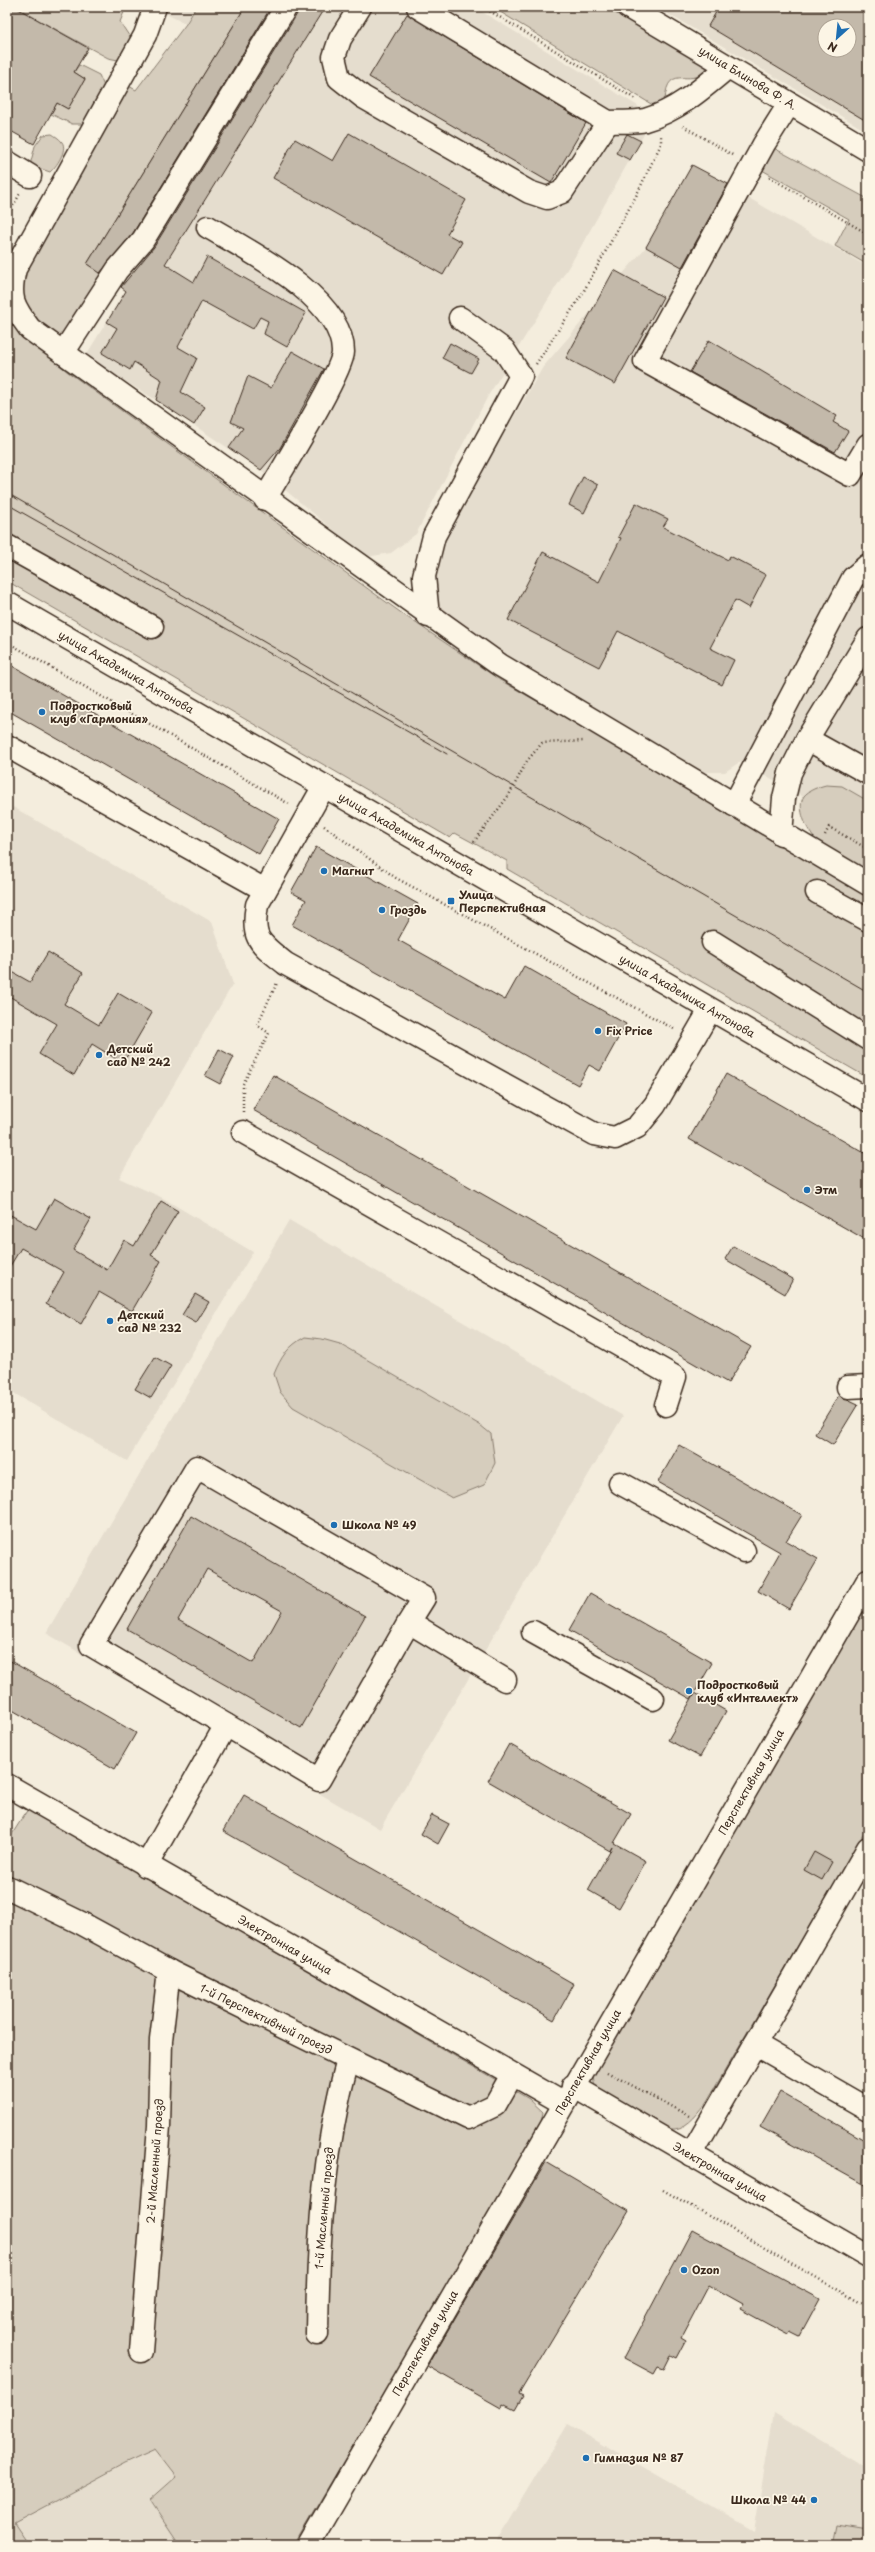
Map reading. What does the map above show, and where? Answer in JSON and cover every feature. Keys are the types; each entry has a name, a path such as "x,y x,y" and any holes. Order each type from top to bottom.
{"street":[{"path":"155,7 145,35 15,269 10,288 14,306 30,330 428,616 500,665 781,834 868,884"},
{"path":"63,353 117,270 143,240 286,7"},
{"path":"360,7 349,22 334,57 338,78 363,97 529,192 548,198 562,192 608,122"},
{"path":"418,7 608,122 644,120 661,114 696,94 728,66"},
{"name":"улица Блинова Ф. А.","path":"628,7 868,150"},
{"path":"789,104 764,144 645,360 850,475 868,446"},
{"path":"7,162 25,185"},
{"path":"208,227 281,269 313,298 339,328 343,353 330,385 265,499"},
{"path":"428,616 424,576 434,536 521,376 504,350 460,318"},
{"path":"7,546 152,628"},
{"path":"734,805 853,578 868,565"},
{"name":"улица Академика Антонова","path":"7,603 868,1100"},
{"path":"781,834 784,798 790,773 807,739 868,639"},
{"path":"807,739 868,774"},
{"path":"7,746 265,890"},
{"path":"324,786 257,905 254,923 260,942 286,964 594,1134 615,1138 637,1127 655,1105 710,1010"},
{"path":"817,892 868,920"},
{"path":"713,942 868,1039"},
{"path":"243,1132 675,1377 666,1405"},
{"path":"197,1467 424,1598 409,1622 319,1780 91,1645 197,1467"},
{"path":"620,1482 744,1551"},
{"name":"Перспективная улица","path":"309,2545 568,2095 656,1947 868,1580"},
{"path":"409,1622 505,1680"},
{"path":"533,1632 653,1699"},
{"path":"146,1866 226,1725"},
{"name":"Электронная улица","path":"7,1785 512,2075 568,2095 691,2155 868,2257"},
{"path":"691,2155 868,1848"},
{"name":"1-й Перспективный проезд","path":"7,1886 81,1923 169,1971 468,2118 495,2105 512,2075"},
{"name":"2-й Масленный проезд","path":"141,2352 159,2126 161,2040 169,1971"},
{"path":"755,2044 868,2109"},
{"name":"1-й Масленный проезд","path":"317,2334 318,2266 326,2170 338,2096 348,2060"}],"path":[{"path":"521,376 538,362 581,296 636,196 661,144 661,114"},
{"path":"7,216 25,185"},
{"path":"7,642 307,815 396,878 692,1039"},
{"path":"474,842 509,795"},
{"path":"243,1132 243,1084 269,1033 257,1025 273,992"},
{"path":"605,2071 692,2118"},
{"path":"663,2190 868,2307"}],"shaded area":[{"path":"15,7 126,7 120,22 133,42 126,53 118,60 108,58"},
{"path":"152,7 196,7 186,24"},
{"path":"196,7 245,7 87,264 108,278 55,344 23,306 22,272 125,84 136,90 186,24"},
{"path":"245,7 474,7 638,106 647,129 579,250 488,396 416,534 391,553 366,557 261,470 156,400 85,357 126,290 87,264"},
{"path":"492,7 604,7 708,65 703,73 696,77 676,78 671,81 667,88 665,101 656,107"},
{"path":"656,7 868,7 868,132"},
{"path":"79,65 99,75 104,86 83,124 72,124 51,114 57,103 68,109 85,79 74,72"},
{"path":"52,134 62,142 64,149 58,162 50,172 30,165 35,146 43,135"},
{"path":"772,147 868,199 868,265 835,246 849,219 762,170"},
{"path":"692,165 868,267 868,834 741,761 725,772 703,772 584,708 431,606 440,543 543,367 646,247"},
{"path":"7,317 17,331 68,372 407,617 500,680 868,892 868,1078 507,869 507,861 455,833 450,838 7,581"},
{"path":"826,785 842,786 868,801 868,871 826,849 815,839 806,825 801,807 804,796 811,790"},
{"path":"13,807 212,922 233,984 119,1178 163,1198 253,1252 127,1461 7,1389 7,817"},
{"name":"Школа № 49","path":"289,1220 623,1416 380,1829 46,1633"},
{"path":"305,1337 322,1339 340,1344 480,1425 491,1434 495,1463 484,1485 452,1498 293,1407 280,1392 274,1374 279,1362 286,1352 299,1340"},
{"path":"868,1595 868,1826 707,2101 694,2118 680,2128 667,2128 657,2125 646,2120 595,2088 593,2077 596,2067"},
{"path":"28,1809 529,2099 543,2112 540,2128 294,2545 180,2545 150,2500 176,2477 155,2450 124,2464 14,2523 29,2545 7,2545 7,1838 9,1839"},
{"path":"774,2413 868,2469 868,2545 494,2545 567,2424 754,2531"},
{"path":"155,2450 176,2477 150,2500 180,2545 29,2545 14,2523 124,2464"},
{"path":"837,2525 868,2530 868,2545 833,2545"}],"building":[{"path":"7,7 15,7 88,48 74,72 85,79 68,109 57,103 34,144 7,129"},
{"path":"245,7 271,7 133,233 100,273 87,264"},
{"path":"298,7 325,7 165,264 194,282 207,257 306,313 287,347 264,334 268,321 260,317 253,329 202,301 178,347 197,358 181,392 205,407 194,425 156,400 162,380 134,362 130,370 102,353 117,328 107,322 126,291 121,287 154,247 297,14"},
{"path":"719,7 868,7 868,122 708,26"},
{"path":"407,14 586,123 551,183 369,77"},
{"path":"349,133 466,200 447,234 462,242 443,275 273,178 295,139 333,161"},
{"path":"627,134 641,141 630,160 616,153"},
{"path":"692,165 728,184 682,267 646,247"},
{"path":"614,270 663,297 615,384 566,358"},
{"path":"709,340 837,416 833,422 848,431 835,452 690,372"},
{"path":"450,343 479,359 471,373 442,358"},
{"path":"292,351 324,369 280,448 261,470 229,448 243,428 231,422 248,376 271,388"},
{"path":"583,477 598,485 584,513 569,505"},
{"path":"636,503 668,519 663,527 728,560 730,556 766,575 749,608 735,600 710,648 734,660 722,685 618,631 599,667 508,620 543,552 599,582 621,538 618,537"},
{"path":"7,663 279,819 259,854 7,710"},
{"path":"316,847 418,904 398,940 505,1000 524,966 626,1024 600,1071 589,1065 578,1085 292,925 306,900 291,892"},
{"path":"48,952 83,973 64,1004 99,1025 118,993 152,1013 123,1063 92,1044 74,1075 39,1054 57,1024 7,995 7,969 30,982"},
{"path":"219,1049 234,1057 220,1084 205,1076"},
{"path":"726,1074 868,1155 868,1241 689,1139"},
{"path":"273,1075 751,1347 728,1383 253,1110"},
{"path":"54,1198 91,1219 73,1250 107,1270 124,1240 134,1246 161,1201 178,1211 151,1255 161,1261 132,1311 99,1292 81,1324 46,1304 64,1272 21,1248 7,1271 7,1213 36,1229"},
{"path":"733,1246 793,1279 785,1294 725,1259"},
{"path":"195,1294 209,1302 196,1323 182,1315"},
{"path":"155,1357 171,1366 151,1398 135,1389"},
{"path":"839,1395 858,1404 833,1445 815,1434"},
{"path":"679,1445 802,1515 786,1541 818,1559 789,1609 758,1591 780,1552 658,1482"},
{"path":"191,1516 365,1616 301,1728 127,1629","holes":["207,1569 282,1611 253,1663 178,1620"]},
{"path":"590,1593 712,1663 691,1699 569,1630"},
{"path":"7,1659 136,1733 115,1769 7,1707"},
{"path":"695,1693 726,1711 700,1757 668,1740"},
{"path":"509,1744 631,1814 614,1843 646,1861 619,1908 588,1890 610,1851 488,1781"},
{"path":"244,1795 574,1984 554,2020 223,1831"},
{"path":"432,1815 449,1824 438,1844 421,1834"},
{"path":"814,1852 832,1862 822,1880 804,1870"},
{"path":"780,2092 868,2142 868,2187 760,2127"},
{"path":"546,2162 629,2211 519,2394 523,2396 515,2410 503,2404 501,2408 427,2366"},
{"path":"692,2230 820,2299 800,2336 790,2331 788,2335 740,2309 743,2304 709,2285 681,2338 686,2341 677,2358 671,2355 664,2369 658,2367 654,2374 624,2358"}],"tram line":[{"path":"7,493 868,992"},
{"path":"7,504 447,754"}],"place":[{"name":"Подростковый клуб «Гармония»","path":"42,712"},
{"name":"Магнит","path":"324,871"},
{"name":"Улица Перспективная","path":"451,901"},
{"name":"Гроздь","path":"382,910"},
{"name":"Fix Price","path":"598,1031"},
{"name":"Детский сад № 242","path":"99,1055"},
{"name":"Этм","path":"807,1190"},
{"name":"Детский сад № 232","path":"110,1321"},
{"name":"Школа № 49","path":"334,1525"},
{"name":"Подростковый клуб «Интеллект»","path":"689,1691"},
{"name":"Ozon","path":"684,2270"},
{"name":"Гимназия № 87","path":"586,2458"},
{"name":"Школа № 44","path":"814,2500"}]}
